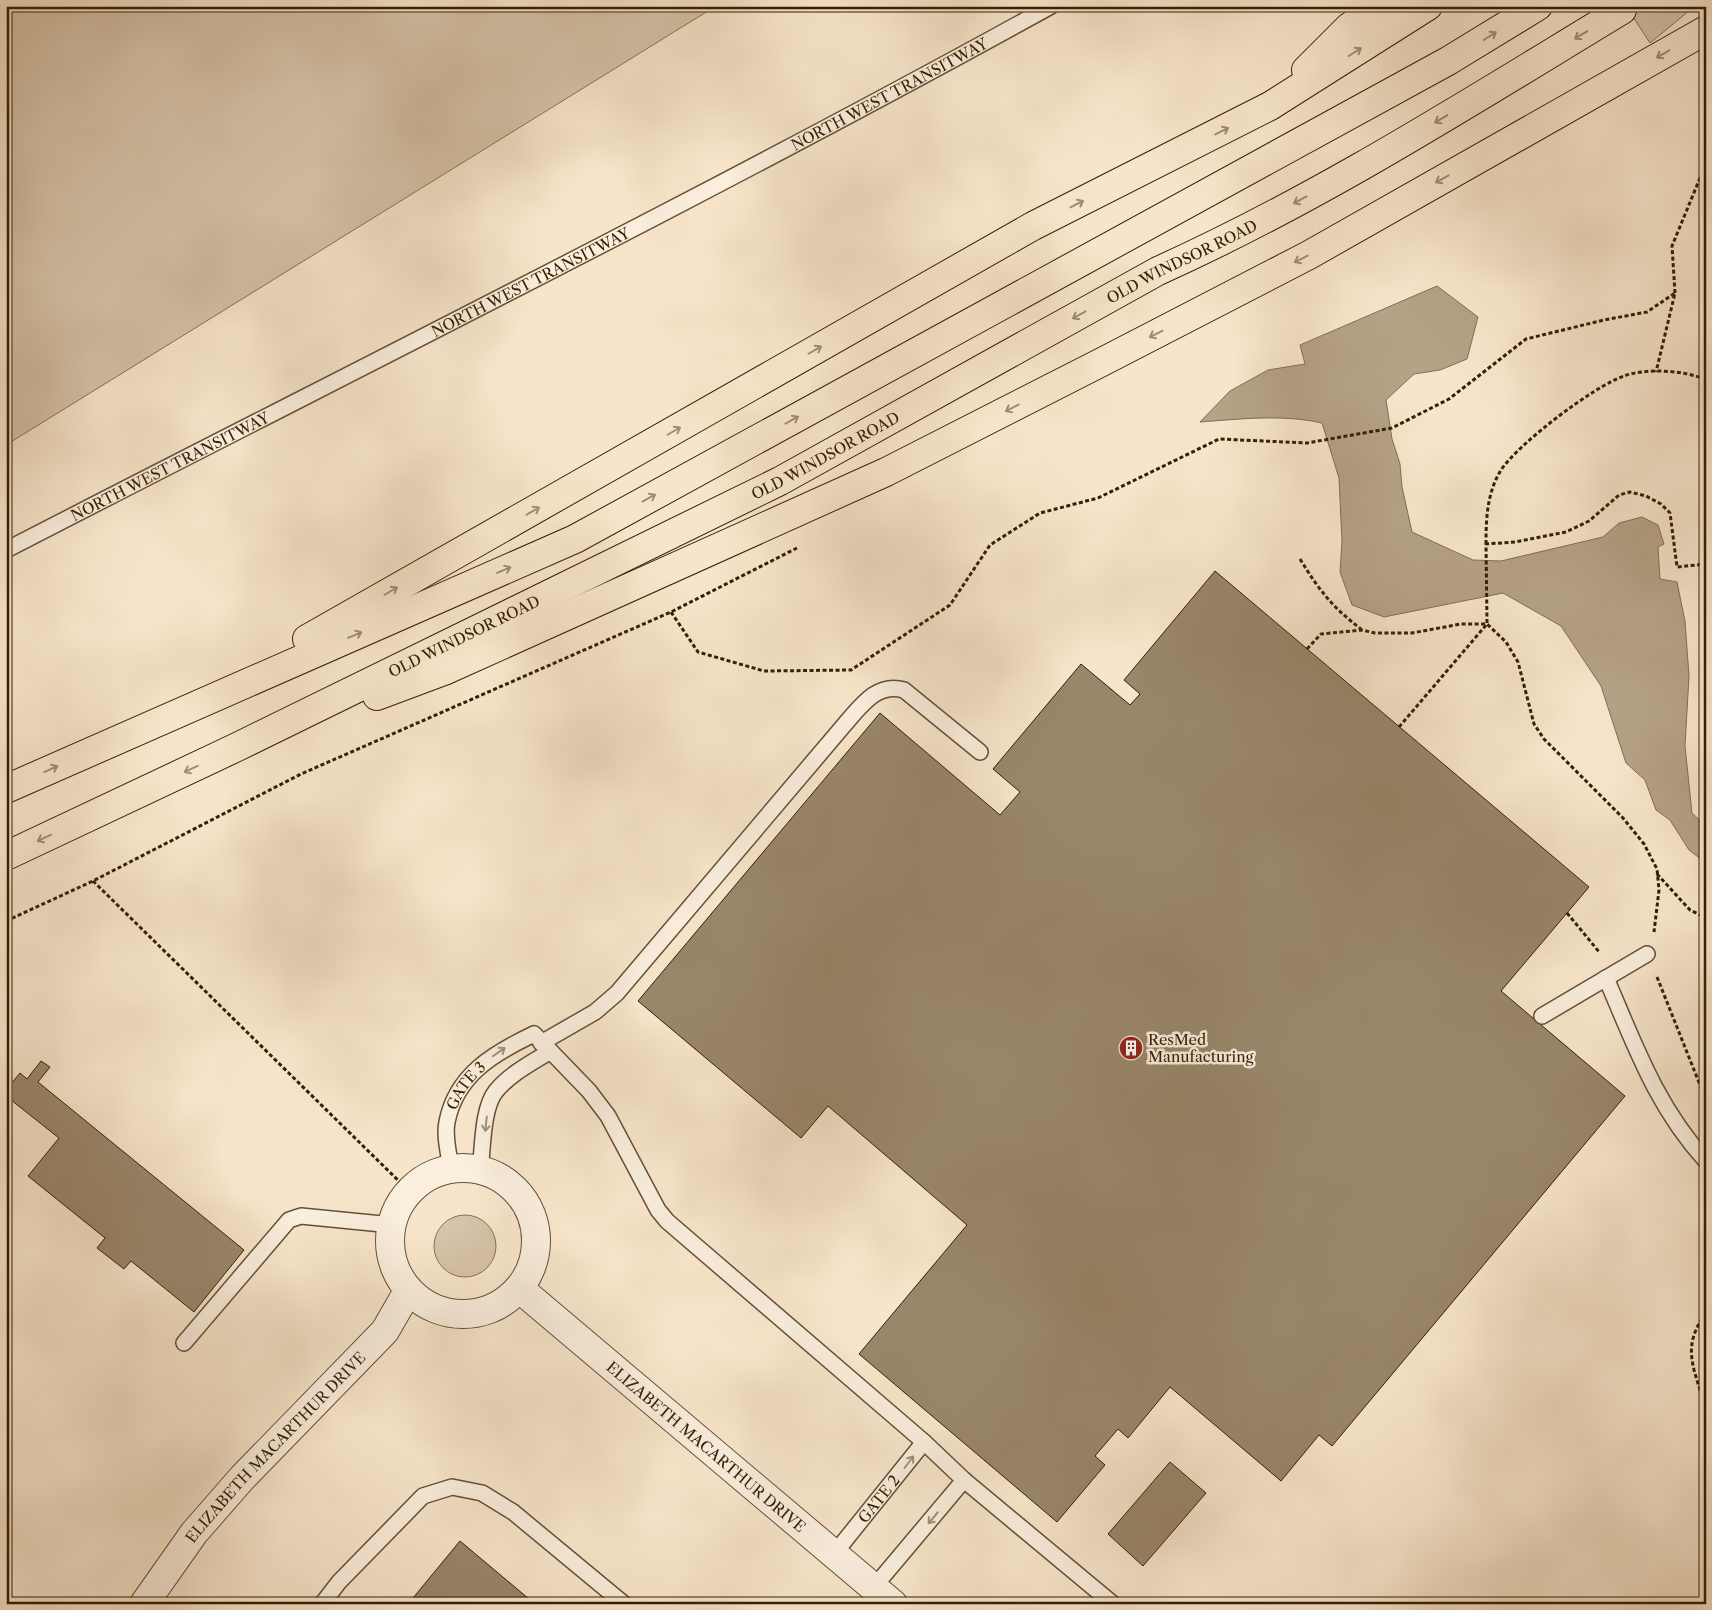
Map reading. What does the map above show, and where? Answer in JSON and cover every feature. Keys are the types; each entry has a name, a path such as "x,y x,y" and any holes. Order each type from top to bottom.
{"highway":[{"path":"1270,106 1349,27 1381,6"},
{"path":"182,710 1034,226 1270,106 1428,6"},
{"path":"6,789 182,710 575,539 1448,61 1538,6"},
{"name":"OLD WINDSOR ROAD","path":"6,856 235,748 780,481 1158,271 1204,250 1359,169 1622,10"},
{"path":"235,748 444,671 886,472 1309,255 1706,30"}],"street":[{"path":"451,1168 480,1170 498,1176 514,1188 526,1203 533,1222 535,1248 532,1267 520,1290 501,1306 477,1314 444,1313 421,1302 408,1291 394,1269 389,1233 397,1209 409,1191 428,1176 451,1168"},
{"name":"ELIZABETH MACARTHUR DRIVE","path":"520,1290 883,1596"},
{"name":"ELIZABETH MACARTHUR DRIVE","path":"144,1604 194,1533 242,1478 385,1331 408,1291"}],"lane":[{"name":"NORTH WEST TRANSITWAY","path":"6,550 590,252 941,67 1051,6"},
{"path":"980,752 904,690 894,687 883,689 872,695 845,724 617,993 595,1012 541,1043 588,1091 608,1116 658,1210 667,1221 924,1442 964,1480 1113,1604"},
{"path":"1542,1016 1647,954"},
{"path":"1610,976 1650,1082 1685,1138 1706,1161"},
{"name":"GATE 3","path":"451,1168 446,1123 455,1098 466,1080 499,1050 541,1043"},
{"name":"GATE 3","path":"480,1170 487,1114 495,1092 541,1043"},
{"path":"184,1343 288,1220 301,1216 392,1224"},
{"name":"GATE 2","path":"834,1554 924,1442"},
{"path":"883,1596 964,1480"},
{"path":"322,1604 339,1582 423,1496 452,1488 482,1493 513,1512 624,1604"}],"path":[{"path":"1656,372 1675,293 1672,246 1700,178 1706,176"},
{"path":"671,612 698,652 764,671 851,670 950,605 990,545 1040,513 1098,498 1219,439 1307,443 1392,428 1449,399 1526,339 1604,320 1647,312 1675,293"},
{"path":"1399,727 1487,624 1486,514 1492,491 1501,471 1524,443 1604,386 1624,376 1656,372 1677,373 1706,380"},
{"path":"1486,544 1515,542 1566,532 1589,521 1619,495 1630,492 1646,496 1661,504 1670,513 1677,567 1706,564"},
{"path":"1300,559 1318,588 1337,610 1362,630"},
{"path":"1307,649 1321,634 1362,630 1375,633 1412,633 1461,624 1487,624 1506,642 1518,662 1534,724 1539,732 1623,818 1644,844 1657,874 1659,890 1658,915 1647,954 1706,1100"},
{"path":"1657,874 1690,910 1706,918"},
{"path":"93,881 409,1191"},
{"path":"1567,912 1603,956 1610,976"},
{"path":"1706,1313 1691,1338 1691,1354 1706,1410"}],"shaded area":[{"path":"6,6 716,6 6,445"},
{"path":"1626,6 1695,6 1650,43"},
{"path":"1437,286 1478,317 1467,359 1440,370 1414,374 1386,400 1392,439 1400,464 1402,487 1412,532 1473,560 1501,561 1603,537 1619,523 1642,517 1658,525 1664,544 1658,547 1660,579 1677,582 1685,621 1689,676 1685,746 1692,813 1706,826 1706,863 1689,850 1670,820 1656,810 1645,780 1626,763 1601,686 1561,626 1503,593 1384,617 1352,605 1340,572 1342,541 1339,478 1322,423 1277,418 1200,422 1230,391 1268,370 1305,364 1300,345"},
{"path":"465,1215 482,1220 487,1224 491,1229 496,1246 491,1263 487,1268 482,1272 465,1277 448,1272 443,1268 439,1263 434,1246 439,1229 443,1224 448,1220"}],"building":[{"name":"ResMed Manufacturing","path":"1215,571 1589,887 1501,991 1625,1096 1332,1446 1319,1435 1281,1481 1170,1387 1128,1438 1118,1429 1095,1456 1105,1465 1057,1522 859,1354 967,1225 828,1106 801,1138 638,1001 880,713 1000,815 1020,792 993,769 1081,664 1130,705 1140,694 1124,680"},
{"path":"41,1061 50,1067 38,1082 244,1250 194,1312 131,1261 124,1269 97,1248 105,1238 28,1176 59,1138 6,1096 6,1090 20,1073 27,1079"},
{"path":"1170,1462 1206,1493 1143,1566 1108,1534"},
{"path":"460,1541 535,1604 408,1604"}],"place":[{"name":"ResMed Manufacturing","path":"1131,1048"}]}
